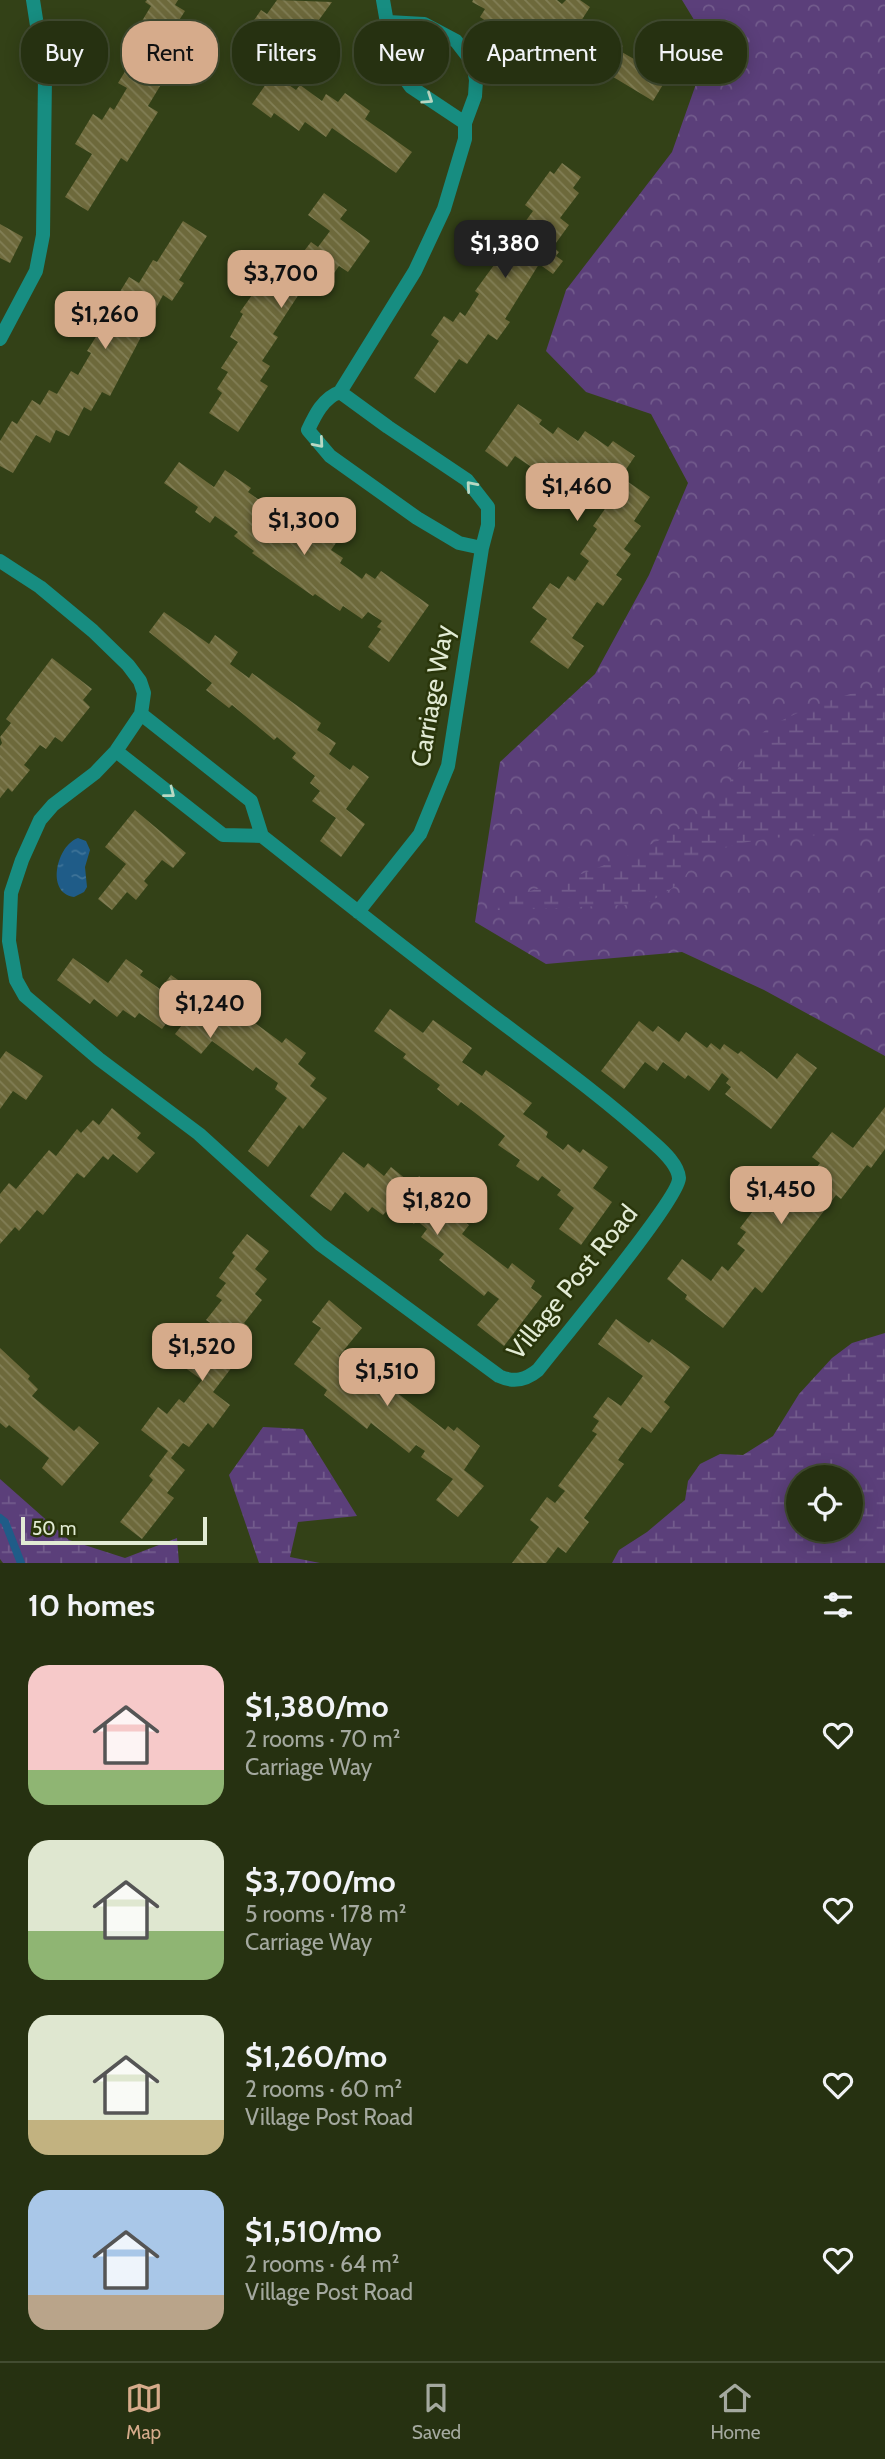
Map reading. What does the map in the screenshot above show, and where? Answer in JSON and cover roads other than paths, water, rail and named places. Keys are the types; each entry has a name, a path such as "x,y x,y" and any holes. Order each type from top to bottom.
{"street":[{"path":"0,339 36,271 43,235 45,77 33,0"},
{"path":"383,0 388,21"},
{"path":"449,37 456,41 473,63 476,80 475,96 465,123 466,139 444,209 415,271 340,392 332,395 315,413 308,430 330,456 417,518 459,543 482,548"},
{"path":"409,84 465,123"},
{"name":"Carriage Way","path":"340,392 467,480 488,507 488,525 482,548 448,766 419,834 358,912"},
{"path":"0,561 40,587 93,631 128,665 141,681 144,693 141,714 251,801 262,836 223,835 116,751"},
{"name":"Village Post Road","path":"141,714 116,751 95,773 53,805 40,820 14,879 9,911 9,941 16,980 25,996 99,1059 199,1134 320,1244 499,1376 523,1380 538,1370 670,1200 679,1181 677,1172 670,1159 645,1136 262,836"}],"water":[{"path":"78,838 86,841 90,850 85,867 87,887 84,892 74,897 65,894 59,887 57,869 64,850"}],"waterway":[{"path":"0,1518 5,1522 21,1563"}]}
